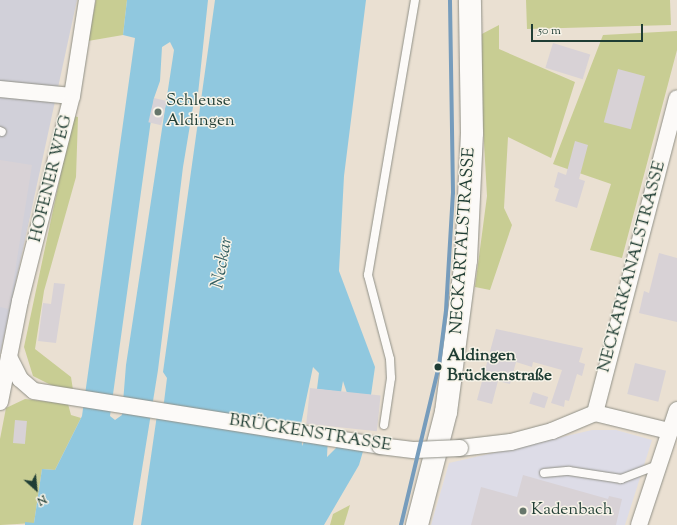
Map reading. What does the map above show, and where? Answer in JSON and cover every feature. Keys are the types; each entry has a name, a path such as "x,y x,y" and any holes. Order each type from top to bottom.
{"main road":[{"name":"NECKARTALSTRASSE","path":"417,525 446,412 466,260 472,133 466,3"}],"street":[{"name":"HOFENER WEG","path":"5,363 72,96 87,0"},
{"path":"0,89 72,96"},
{"name":"NECKARKANALSTRASSE","path":"595,413 677,98"},
{"path":"0,402 5,363"},
{"name":"BRÜCKENSTRASSE","path":"5,363 34,391 408,450 460,448 511,442 552,431 595,413"},
{"path":"639,525 668,430 677,410"},
{"path":"595,413 668,430"}],"lane":[{"path":"384,425 391,378 390,359 368,275 415,0"},
{"path":"544,473 570,471 621,480 658,465"}],"shaded area":[{"path":"0,0 77,0 0,355"},
{"path":"592,430 616,430 652,440 625,525 431,525 449,463"}],"green space":[{"path":"96,0 127,0 123,35 88,41"},
{"path":"526,0 670,0 671,25 527,29"},
{"path":"499,25 499,49 575,82 551,158 508,137 504,208 512,225 490,290 475,287 487,196 478,36"},
{"path":"677,31 677,50 622,258 590,250 611,184 553,164 603,35"},
{"path":"73,116 78,117 76,177 44,291 35,349 71,377 73,390 53,386 33,376 24,347"},
{"path":"25,399 68,404 71,415 81,418 55,470 42,469 34,523 0,525 0,439 6,408"},
{"path":"350,505 344,525 330,525 333,514"}],"water":[{"path":"127,0 208,0 198,94 195,95 183,167 158,370 133,525 25,525 25,522 34,523 42,469 55,470 82,416 135,38 123,35","holes":["170,42 174,50 126,365 122,415 115,420 110,416 154,98 160,81 162,47"]},
{"name":"Neckar","path":"215,0 366,0 344,176 339,271 375,367 371,395 347,393 343,381 341,392 317,389 319,373 313,367 301,424 302,446 308,433 328,436 327,457 336,448 339,437 366,441 359,465 324,525 141,525 157,415 164,402 167,378 163,372"}],"building":[{"path":"553,43 590,54 583,79 545,68"},
{"path":"618,69 645,76 631,129 604,122"},
{"name":"Schleuse Aldingen","path":"154,98 167,101 161,125 148,122"},
{"path":"575,141 588,145 579,179 585,181 577,208 555,201 559,189 554,187 558,172 566,175"},
{"path":"0,160 32,165 9,309 0,307"},
{"path":"659,253 677,258 677,322 639,313 644,291 649,293"},
{"path":"54,283 65,284 56,343 38,341 43,303 51,304"},
{"path":"496,329 583,348 579,362 585,364 582,376 577,374 569,401 565,400 564,407 551,403 562,370 533,362 532,367 516,362 510,384 498,381 492,404 477,400"},
{"path":"635,363 666,371 658,402 627,394"},
{"path":"310,388 381,395 377,431 306,424"},
{"path":"533,392 548,397 545,408 529,403"},
{"path":"15,420 27,421 25,444 13,443"},
{"name":"Kadenbach","path":"523,475 608,499 609,496 622,499 616,525 471,525 481,487 517,497"}],"transit line":[{"path":"401,525 439,365 446,310 453,193 450,0"}],"place":[{"name":"Schleuse Aldingen","path":"158,112"},
{"name":"Aldingen Brückenstraße","path":"438,367"},
{"name":"Kadenbach","path":"523,511"}]}
